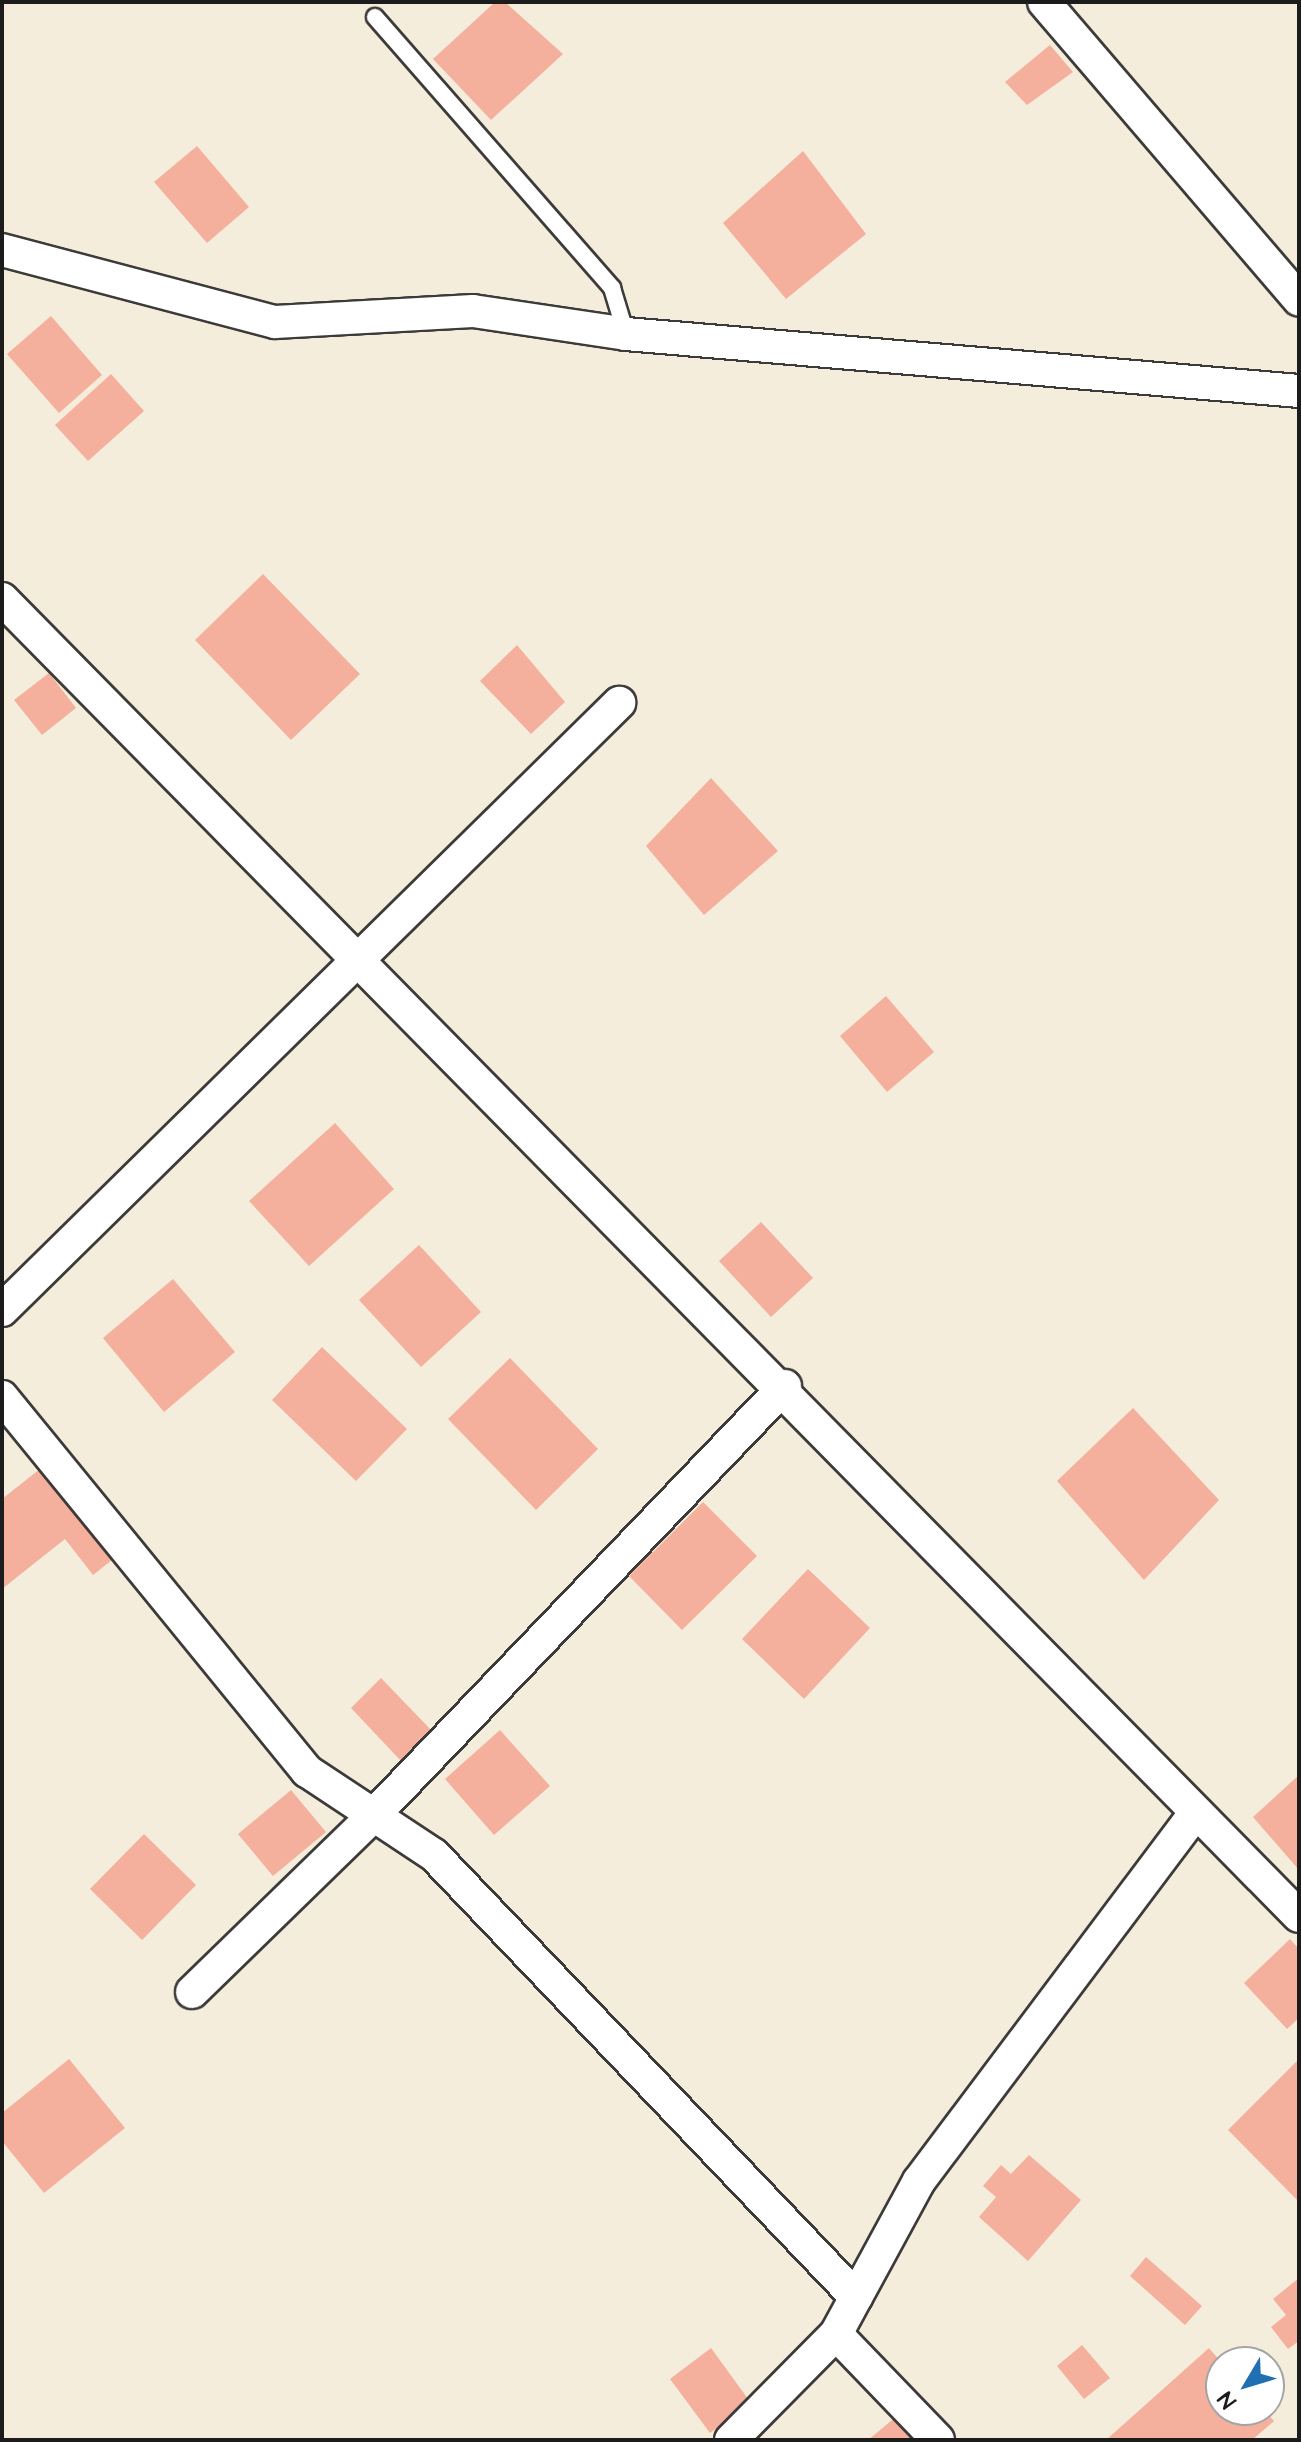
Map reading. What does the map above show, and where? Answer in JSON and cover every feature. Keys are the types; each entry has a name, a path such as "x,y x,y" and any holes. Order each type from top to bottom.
{"street":[{"path":"1044,2 1299,300"},
{"path":"2,250 275,322 473,311 626,334 1299,391"},
{"path":"2,599 785,1386 1299,1916"},
{"path":"2,1310 619,703"},
{"path":"192,1992 372,1817 785,1386"},
{"path":"2,1397 307,1771 372,1817 434,1855 856,2297"},
{"path":"731,2440 836,2334 919,2181 1196,1812"},
{"path":"836,2334 938,2440"}],"lane":[{"path":"375,17 612,288 626,334"}],"building":[{"path":"495,2 505,2 563,54 491,120 433,59"},
{"path":"1050,45 1073,72 1027,105 1005,82"},
{"path":"197,146 249,207 207,243 154,182"},
{"path":"803,151 866,234 786,299 723,223"},
{"path":"51,316 102,375 59,413 7,354"},
{"path":"111,374 144,411 88,461 55,425"},
{"path":"263,574 360,674 291,740 195,640"},
{"path":"517,645 565,702 531,734 480,681"},
{"path":"49,673 76,708 42,735 14,700"},
{"path":"711,778 778,851 704,915 646,846"},
{"path":"886,996 934,1052 887,1092 840,1036"},
{"path":"335,1123 394,1189 309,1266 249,1201"},
{"path":"761,1222 813,1278 771,1317 719,1261"},
{"path":"419,1245 481,1312 421,1367 359,1300"},
{"path":"173,1279 235,1352 164,1412 103,1338"},
{"path":"322,1347 407,1429 356,1481 272,1400"},
{"path":"510,1358 598,1449 536,1510 448,1419"},
{"path":"1133,1408 1219,1500 1144,1580 1057,1481"},
{"path":"40,1469 112,1560 93,1575 65,1539 2,1589 2,1499"},
{"path":"703,1502 757,1556 682,1630 629,1576"},
{"path":"808,1569 870,1628 804,1699 742,1639"},
{"path":"381,1678 433,1732 402,1762 351,1708"},
{"path":"500,1730 550,1786 494,1835 445,1779"},
{"path":"1299,1775 1299,1870 1253,1817"},
{"path":"291,1790 326,1832 273,1876 238,1834"},
{"path":"144,1834 196,1885 142,1940 90,1889"},
{"path":"1290,1939 1299,1949 1299,2018 1287,2029 1244,1983"},
{"path":"69,2059 125,2128 44,2193 2,2141 2,2113"},
{"path":"1299,2059 1299,2202 1228,2130"},
{"path":"1029,2155 1081,2200 1028,2261 979,2217 996,2197 983,2186 1001,2165 1011,2174"},
{"path":"1146,2257 1202,2306 1185,2325 1130,2276"},
{"path":"1299,2278 1299,2341 1288,2349 1271,2327 1286,2315 1273,2299"},
{"path":"1082,2345 1110,2378 1084,2399 1057,2366"},
{"path":"711,2348 751,2403 710,2433 670,2379"},
{"path":"1205,2352 1205,2426 1268,2426 1252,2440 1106,2440"},
{"path":"897,2416 917,2440 868,2440"}]}
